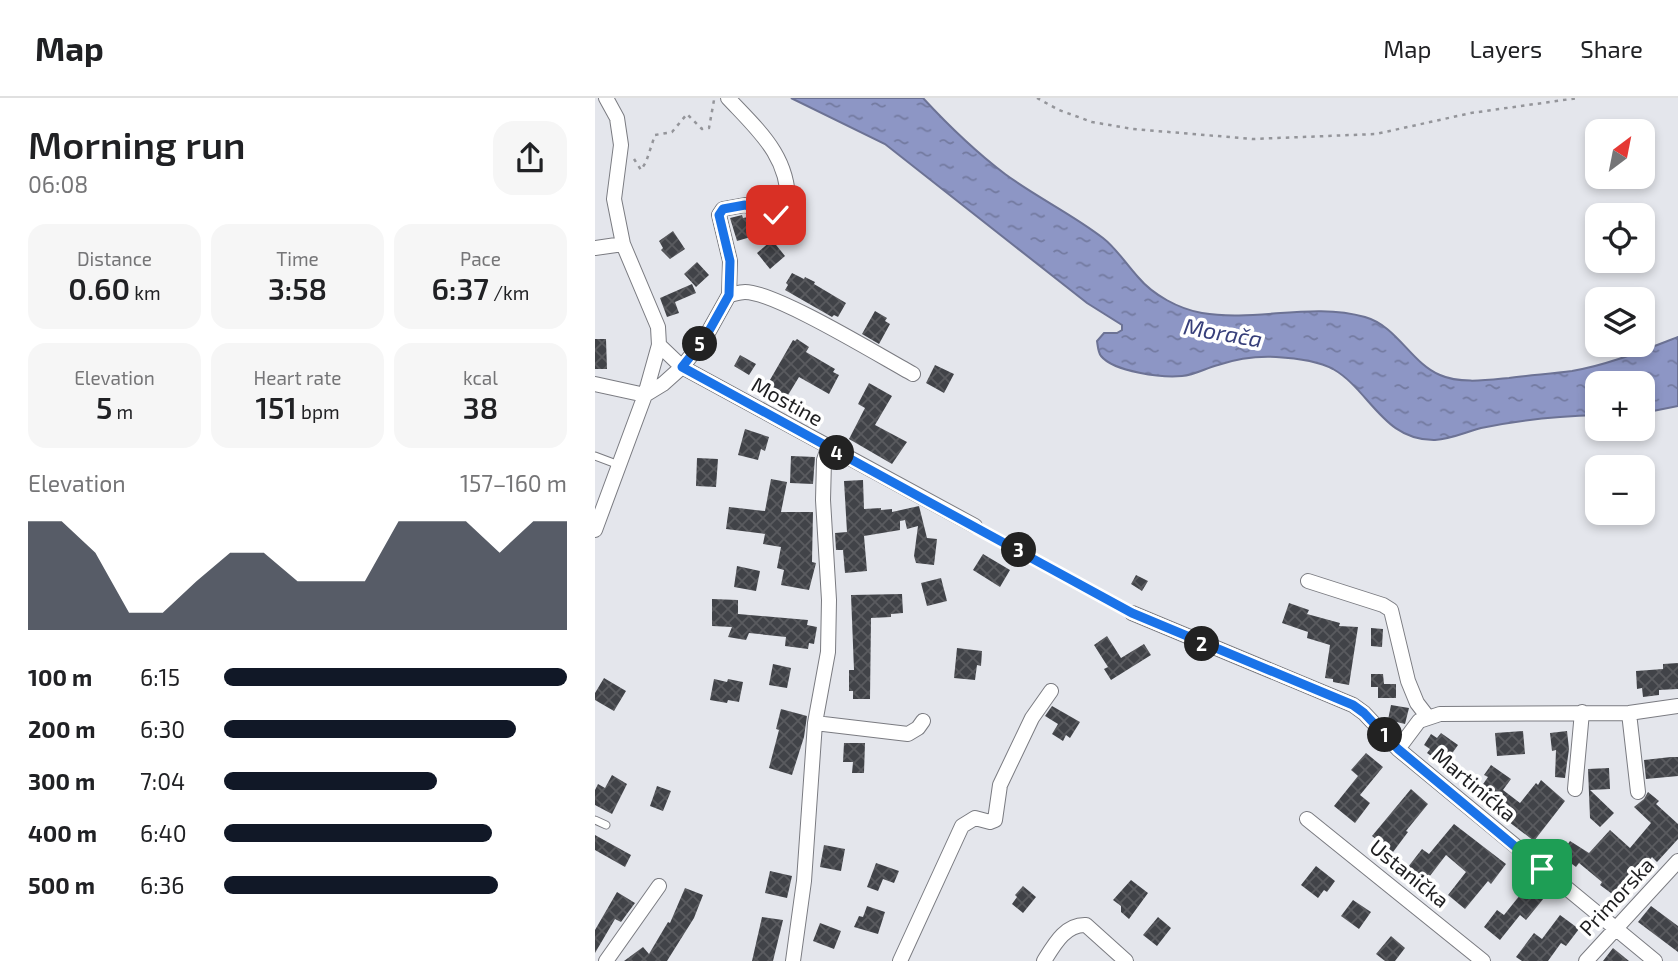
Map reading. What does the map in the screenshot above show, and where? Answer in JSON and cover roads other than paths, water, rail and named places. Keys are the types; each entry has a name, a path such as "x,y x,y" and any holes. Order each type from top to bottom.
{"street":[{"path":"595,530 599,503 619,465 645,395 659,345 658,327 623,244 614,199 621,145 617,118 606,98"},
{"path":"595,384 645,395 682,367 705,338 729,295 730,261 719,215 723,209 745,205 776,215 788,206 789,188 783,167 772,145 728,98"},
{"path":"595,248 623,244"},
{"path":"729,295 745,292 787,306 913,374"},
{"name":"Mostine","path":"659,345 682,367 975,526"},
{"path":"793,961 804,881 815,723 828,652 823,500 824,460 828,448"},
{"path":"1308,581 1391,610 1408,681 1417,703 1427,716 1448,713 1629,713 1678,706"},
{"path":"1132,613 1353,705 1398,749"},
{"path":"900,961 962,826 975,818 991,822 995,820 1000,785 1032,718 1051,691"},
{"path":"1575,789 1582,712"},
{"path":"1629,713 1638,792"},
{"name":"Martinićka","path":"1427,716 1415,724 1398,749 1655,961"},
{"path":"815,723 908,734 923,721"},
{"name":"Ustanička","path":"1307,819 1483,961"},
{"name":"Primorska","path":"1586,961 1678,861"},
{"path":"606,961 659,886"},
{"path":"1044,961 1056,942 1073,927 1086,925 1126,961"}],"lane":[{"path":"595,456 619,465"},
{"path":"595,820 606,825"}],"water":[{"name":"Morača","path":"791,98 923,98 994,166 1103,238 1151,290 1184,308 1222,315 1325,311 1365,317 1386,328 1430,369 1448,378 1465,380 1564,372 1626,357 1655,357 1655,346 1678,337 1678,406 1655,411 1655,371 1585,371 1585,416 1510,423 1435,440 1417,438 1402,432 1378,413 1346,378 1333,369 1312,362 1283,357 1254,358 1225,363 1182,376 1151,375 1127,370 1107,362 1101,356 1097,341 1104,333 1117,333 1122,330 1122,325 1087,303 885,144"}]}
